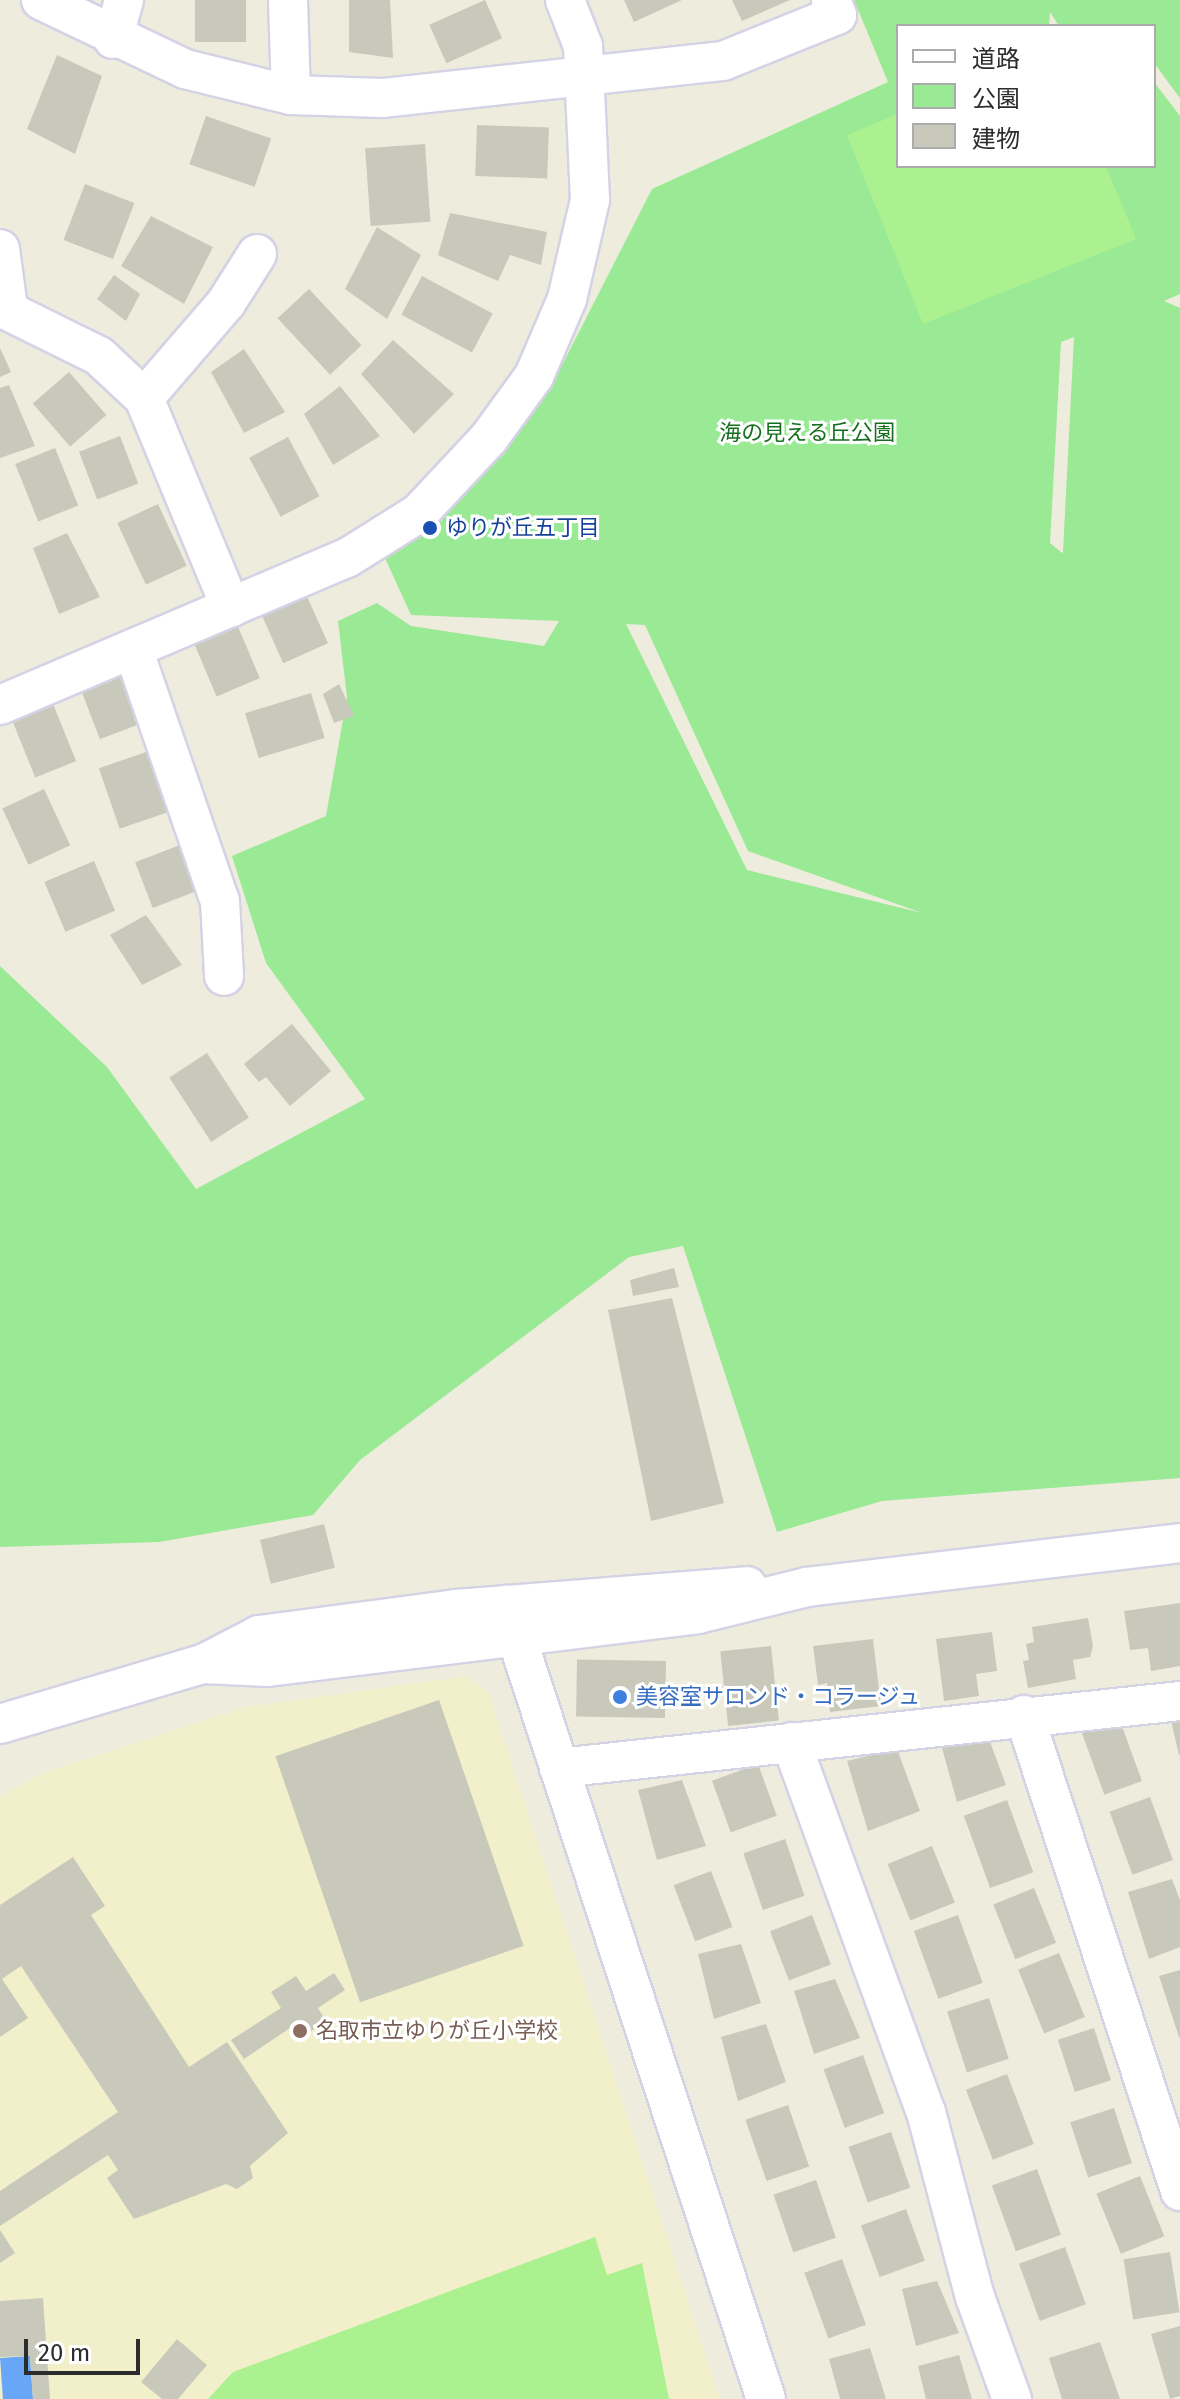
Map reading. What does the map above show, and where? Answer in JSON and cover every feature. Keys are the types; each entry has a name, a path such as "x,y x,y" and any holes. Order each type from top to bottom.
{"street":[{"path":"41,0 113,39 185,69 291,95 382,98 723,61 837,15 831,0"},
{"path":"113,39 124,0"},
{"path":"288,0 291,95"},
{"path":"0,705 347,558 419,513 489,438 534,376 567,299 590,200 583,46 565,0"},
{"path":"0,249 4,307 99,356 144,398 231,608"},
{"path":"144,398 226,303 257,254"},
{"path":"133,649 220,901 224,976"},
{"path":"0,1724 203,1664 268,1667 510,1619 710,1586 807,1587 1180,1543"},
{"path":"510,1619 766,2399"},
{"path":"559,1768 1024,1715 1180,1701"},
{"path":"1024,1715 1180,2191"},
{"path":"791,1742 926,2112 975,2297 1012,2399"}],"shaded area":[{"name":"名取市立ゆりが丘小学校","path":"466,1676 488,1692 720,2399 0,2399 0,1797 40,1774 246,1707"}],"green space":[{"name":"海の見える丘公園","path":"854,0 1180,0 1180,98 1156,66 1156,24 1058,24 1050,12 1049,24 896,24 896,168 1156,168 1156,85 1180,116 1180,294 1164,301 1180,308 1180,1478 882,1501 777,1532 683,1246 629,1257 360,1460 313,1515 159,1542 0,1547 0,966 107,1067 196,1189 365,1099 266,963 232,856 326,816 347,697 338,621 377,603 411,626 544,646 559,621 411,615 385,558 470,488 555,379 652,189 888,82","holes":["1074,337 1063,552 1050,543 1061,342","626,624 645,625 748,851 922,913 747,870"]},
{"path":"896,115 896,168 1107,168 1136,239 923,324 847,135"},
{"path":"595,2237 607,2275 642,2263 669,2399 208,2399 233,2372"}],"water":[{"path":"30,2356 33,2399 3,2399 0,2358"}],"building":[{"path":"195,0 246,0 246,42 195,42"},
{"path":"349,0 390,0 393,58 349,52"},
{"path":"485,0 502,38 446,63 429,25"},
{"path":"624,0 682,0 634,22"},
{"path":"732,0 790,0 742,21"},
{"path":"57,55 102,76 75,154 27,129"},
{"path":"206,116 271,138 255,187 189,164"},
{"path":"477,125 549,128 547,178 475,176"},
{"path":"425,144 430,222 371,226 365,148"},
{"path":"85,184 134,203 113,259 63,240"},
{"path":"450,213 547,232 541,265 510,255 498,281 438,255"},
{"path":"151,216 213,247 184,304 121,266"},
{"path":"377,227 421,255 387,319 345,289"},
{"path":"114,275 140,294 126,321 97,299"},
{"path":"422,276 493,314 472,352 401,315"},
{"path":"309,289 362,345 330,375 278,318"},
{"path":"393,340 454,394 414,434 361,374"},
{"path":"0,348 11,372 0,377"},
{"path":"244,349 285,412 244,433 211,372"},
{"path":"69,372 106,415 70,447 33,403"},
{"path":"9,385 35,446 0,458 0,388"},
{"path":"340,386 380,436 333,465 304,414"},
{"path":"120,436 138,484 97,499 79,452"},
{"path":"288,437 319,496 281,517 249,458"},
{"path":"55,448 78,505 38,522 15,464"},
{"path":"158,504 187,566 146,585 117,523"},
{"path":"67,533 100,597 59,614 33,548"},
{"path":"306,594 328,643 283,663 261,614"},
{"path":"236,622 260,678 217,697 193,640"},
{"path":"126,665 148,721 100,739 78,683"},
{"path":"339,684 354,716 334,723 323,694"},
{"path":"311,693 325,738 259,758 245,713"},
{"path":"51,699 76,761 35,778 10,715"},
{"path":"149,751 170,812 120,829 99,768"},
{"path":"44,789 70,845 29,865 2,808"},
{"path":"180,845 198,891 153,908 135,862"},
{"path":"94,861 115,911 65,932 44,882"},
{"path":"146,915 182,965 142,985 110,935"},
{"path":"292,1024 331,1071 290,1106 266,1077 259,1082 244,1064"},
{"path":"207,1053 249,1118 211,1142 169,1078"},
{"path":"674,1268 679,1287 633,1296 630,1280"},
{"path":"672,1298 724,1503 651,1521 608,1310"},
{"path":"324,1524 335,1568 271,1584 260,1540"},
{"path":"1180,1603 1180,1666 1151,1671 1148,1648 1130,1650 1124,1611"},
{"path":"1088,1618 1093,1646 1090,1657 1073,1660 1076,1679 1028,1688 1023,1661 1029,1660 1026,1644 1034,1642 1032,1627"},
{"path":"992,1632 997,1671 976,1674 979,1696 944,1701 936,1639"},
{"path":"873,1639 881,1706 830,1712 827,1683 818,1685 813,1646"},
{"path":"771,1646 779,1721 728,1726 720,1651"},
{"path":"577,1659 666,1661 665,1718 576,1716"},
{"path":"439,1700 524,1946 360,2002 275,1756"},
{"path":"1180,1715 1180,1755 1179,1755 1170,1716"},
{"path":"1119,1718 1142,1781 1104,1795 1081,1732"},
{"path":"986,1731 1006,1785 957,1802 940,1741"},
{"path":"897,1749 920,1811 868,1831 847,1761"},
{"path":"758,1764 777,1816 731,1832 712,1781"},
{"path":"682,1780 706,1846 657,1860 638,1790"},
{"path":"1150,1797 1173,1860 1133,1875 1110,1812"},
{"path":"1007,1800 1033,1872 990,1888 964,1816"},
{"path":"785,1839 805,1896 763,1910 743,1853"},
{"path":"932,1846 955,1903 910,1921 887,1864"},
{"path":"73,1857 105,1906 91,1915 189,2067 227,2042 288,2133 250,2166 253,2178 237,2189 226,2184 134,2219 107,2178 118,2170 108,2155 0,2226 0,2191 118,2112 21,1966 2,1979 28,2018 0,2037 0,1905"},
{"path":"711,1871 733,1927 695,1941 674,1885"},
{"path":"1172,1879 1180,1900 1180,1947 1149,1959 1128,1892"},
{"path":"1034,1888 1056,1943 1015,1959 993,1904"},
{"path":"812,1915 831,1964 789,1981 770,1931"},
{"path":"958,1915 983,1983 938,1999 914,1931"},
{"path":"741,1944 761,2003 714,2019 698,1954"},
{"path":"1059,1953 1085,2017 1044,2033 1018,1969"},
{"path":"1180,1970 1180,2037 1179,2037 1159,1976"},
{"path":"334,1973 345,1990 318,2008 326,2021 301,2038 293,2026 244,2059 231,2040 281,2008 271,1992 296,1976 306,1991"},
{"path":"835,1979 860,2038 814,2054 794,1991"},
{"path":"989,1998 1009,2059 967,2072 947,2012"},
{"path":"766,2024 786,2082 738,2101 721,2037"},
{"path":"1094,2028 1111,2080 1075,2092 1058,2040"},
{"path":"863,2055 884,2113 845,2128 824,2069"},
{"path":"1007,2074 1034,2144 993,2160 966,2090"},
{"path":"788,2105 809,2166 767,2181 745,2120"},
{"path":"1114,2108 1132,2163 1088,2177 1070,2122"},
{"path":"891,2132 910,2188 868,2202 848,2147"},
{"path":"1037,2169 1061,2235 1016,2251 992,2185"},
{"path":"1140,2176 1164,2236 1121,2254 1096,2194"},
{"path":"816,2180 836,2238 793,2252 773,2195"},
{"path":"906,2209 925,2261 880,2277 861,2225"},
{"path":"0,2230 15,2253 0,2263"},
{"path":"1065,2247 1086,2304 1040,2321 1019,2264"},
{"path":"1170,2252 1180,2312 1133,2320 1124,2259"},
{"path":"842,2259 866,2325 828,2338 804,2273"},
{"path":"937,2281 959,2333 916,2346 902,2289"},
{"path":"43,2298 50,2399 33,2399 30,2356 0,2357 0,2301"},
{"path":"1180,2326 1180,2396 1170,2399 1151,2334"},
{"path":"177,2339 207,2365 178,2399 162,2399 141,2382"},
{"path":"1100,2342 1120,2399 1062,2399 1049,2358"},
{"path":"870,2348 886,2399 840,2399 829,2359"},
{"path":"959,2355 972,2399 926,2399 918,2366"}],"place":[{"name":"ゆりが丘五丁目","path":"430,528"},
{"name":"美容室サロンド・コラージュ","path":"620,1697"},
{"name":"名取市立ゆりが丘小学校","path":"300,2031"}]}
